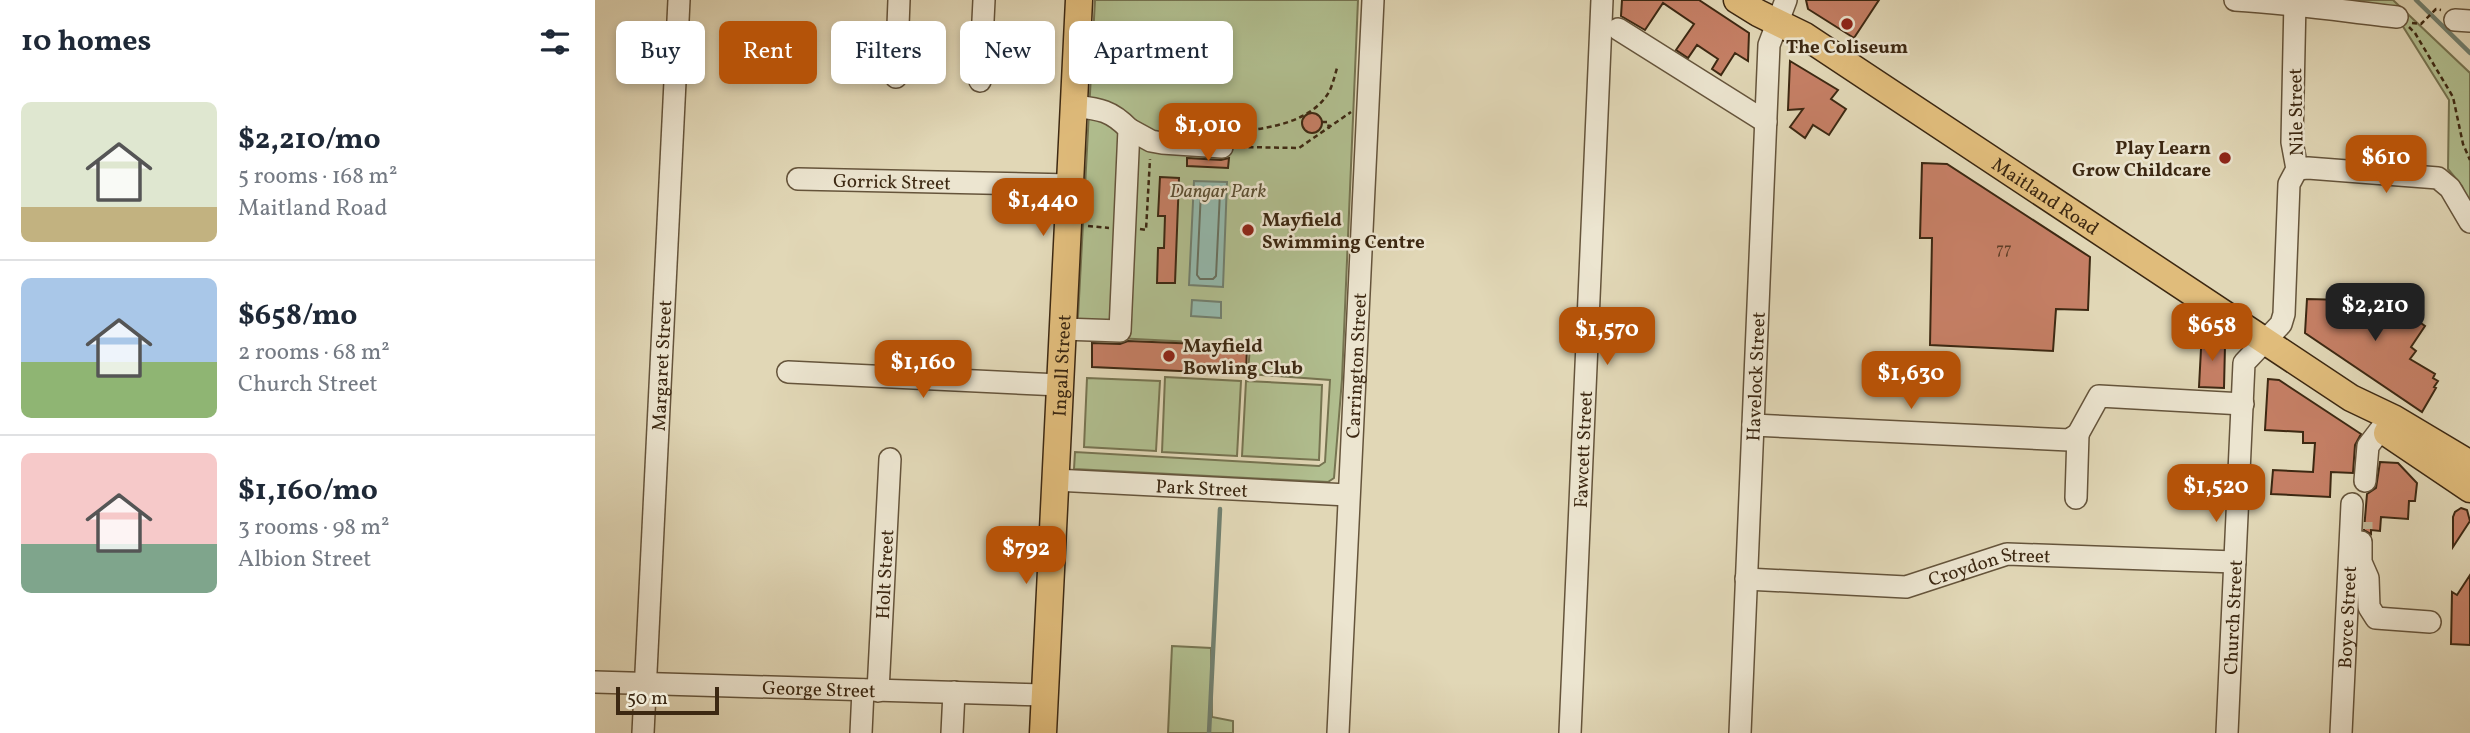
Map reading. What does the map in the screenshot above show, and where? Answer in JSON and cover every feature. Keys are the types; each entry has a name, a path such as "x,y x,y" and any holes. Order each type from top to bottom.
{"main road":[{"name":"Ingall Street","path":"1043,733 1079,0"},
{"name":"Maitland Road","path":"1737,0 1782,11 1805,36 2351,398 2393,418 2470,464"},
{"name":"Maitland Road","path":"2351,398 2370,421 2470,488"}],"street":[{"name":"Margaret Street","path":"643,733 679,0"},
{"path":"898,21 899,0"},
{"path":"983,21 984,0"},
{"name":"Carrington Street","path":"1338,733 1373,0"},
{"name":"Fawcett Street","path":"1570,733 1602,0"},
{"path":"2235,0 2295,3 2401,19"},
{"name":"Nile Street","path":"2264,340 2283,320 2289,184 2297,169 2292,142 2295,3"},
{"name":"Havelock Street","path":"1740,733 1769,45 1782,11"},
{"path":"1618,29 1766,122"},
{"path":"1074,106 1102,109 1118,116 1129,129 1151,141 1222,147"},
{"path":"1063,329 1119,331 1129,129"},
{"path":"2297,169 2438,178 2450,188 2470,222"},
{"name":"Gorrick Street","path":"798,179 1070,185"},
{"name":"Church Street","path":"2227,733 2244,363 2264,340"},
{"path":"788,372 1060,385"},
{"path":"2076,498 2078,434 2099,396 2243,404"},
{"path":"1753,425 2069,440 2078,434"},
{"path":"2381,429 2368,446 2361,515 2362,568 2368,578 2369,607 2378,619 2430,622"},
{"name":"Holt Street","path":"861,733 871,690 890,459"},
{"name":"Park Street","path":"1055,480 1348,495"},
{"name":"Boyce Street","path":"2341,733 2361,515"},
{"name":"Croydon Street","path":"1746,579 1906,587 2007,554 2235,562"},
{"name":"George Street","path":"595,682 1044,695"},
{"path":"952,733 954,692"}],"path":[{"path":"2421,24 2436,9"},
{"path":"2401,19 2415,33 2453,97 2463,144 2470,160"},
{"path":"1239,132 1281,125 1318,107 1331,89 1337,68"},
{"path":"1222,147 1300,148 1345,116"},
{"path":"1322,122 1328,122 1329,129"}],"green space":[{"name":"Dangar Park","path":"1095,0 1358,0 1342,379 1334,478 1328,482 1074,469 1075,452 1319,466 1325,462 1330,380 1248,374 1250,345 1077,336 1090,84 1233,84 1233,21 1094,21"},
{"path":"2309,0 2393,0 2470,73 2470,204 2462,186 2448,169 2449,100 2397,17"},
{"path":"1165,377 1241,381 1237,456 1162,452"},
{"path":"1087,378 1160,381 1156,451 1084,447"},
{"path":"1246,381 1322,385 1319,460 1242,456"},
{"path":"1172,646 1211,648 1212,717 1233,721 1233,733 1168,733"}],"water":[{"path":"1194,181 1227,182 1223,287 1189,285"},
{"path":"1192,300 1221,302 1221,318 1191,316"}],"building":[{"path":"1622,0 1699,0 1749,33 1748,61 1735,53 1721,75 1712,69 1718,59 1697,45 1688,58 1676,50 1694,24 1663,3 1645,30 1621,16"},
{"name":"The Coliseum","path":"1806,0 1879,0 1854,38 1808,9"},
{"path":"1790,61 1838,90 1831,99 1846,109 1829,135 1813,125 1805,138 1790,127 1803,109 1788,110"},
{"path":"1312,113 1319,116 1322,123 1319,130 1312,133 1305,130 1302,123 1305,116"},
{"path":"1187,158 1229,158 1228,168 1187,166"},
{"path":"1922,163 1947,164 2090,257 2088,310 2056,309 2053,351 1930,345 1932,238 1920,238"},
{"path":"1160,177 1179,178 1175,283 1157,283 1158,248 1164,248 1165,216 1158,216"},
{"path":"2390,291 2419,310 2414,318 2425,326 2411,347 2416,351 2410,359 2435,374 2433,378 2438,381 2422,412 2305,333 2307,299 2346,300 2372,317"},
{"path":"2202,330 2225,345 2224,388 2199,387"},
{"name":"Mayfield Bowling Club","path":"1128,341 1247,346 1246,374 1092,367 1092,343 1120,344"},
{"path":"2268,379 2279,380 2361,434 2355,445 2353,473 2331,472 2330,497 2271,494 2273,470 2313,472 2315,443 2303,443 2303,432 2265,430"},
{"path":"2380,462 2398,463 2417,483 2415,501 2409,501 2408,519 2381,517 2380,531 2371,530 2371,534 2364,530 2367,494 2376,488"},
{"path":"2461,508 2467,510 2470,521 2453,547 2453,517"},
{"path":"2470,575 2470,645 2451,644 2452,592 2457,595"}],"waterway":[{"path":"2416,0 2470,53"},
{"path":"1209,733 1220,509"}],"tunnel":[{"path":"2362,522 2362,529"}],"place":[{"name":"The Coliseum","path":"1847,24"},
{"name":"Play Learn Grow Childcare","path":"2225,158"},
{"name":"Mayfield Swimming Centre","path":"1248,230"},
{"name":"Mayfield Bowling Club","path":"1169,356"}]}
